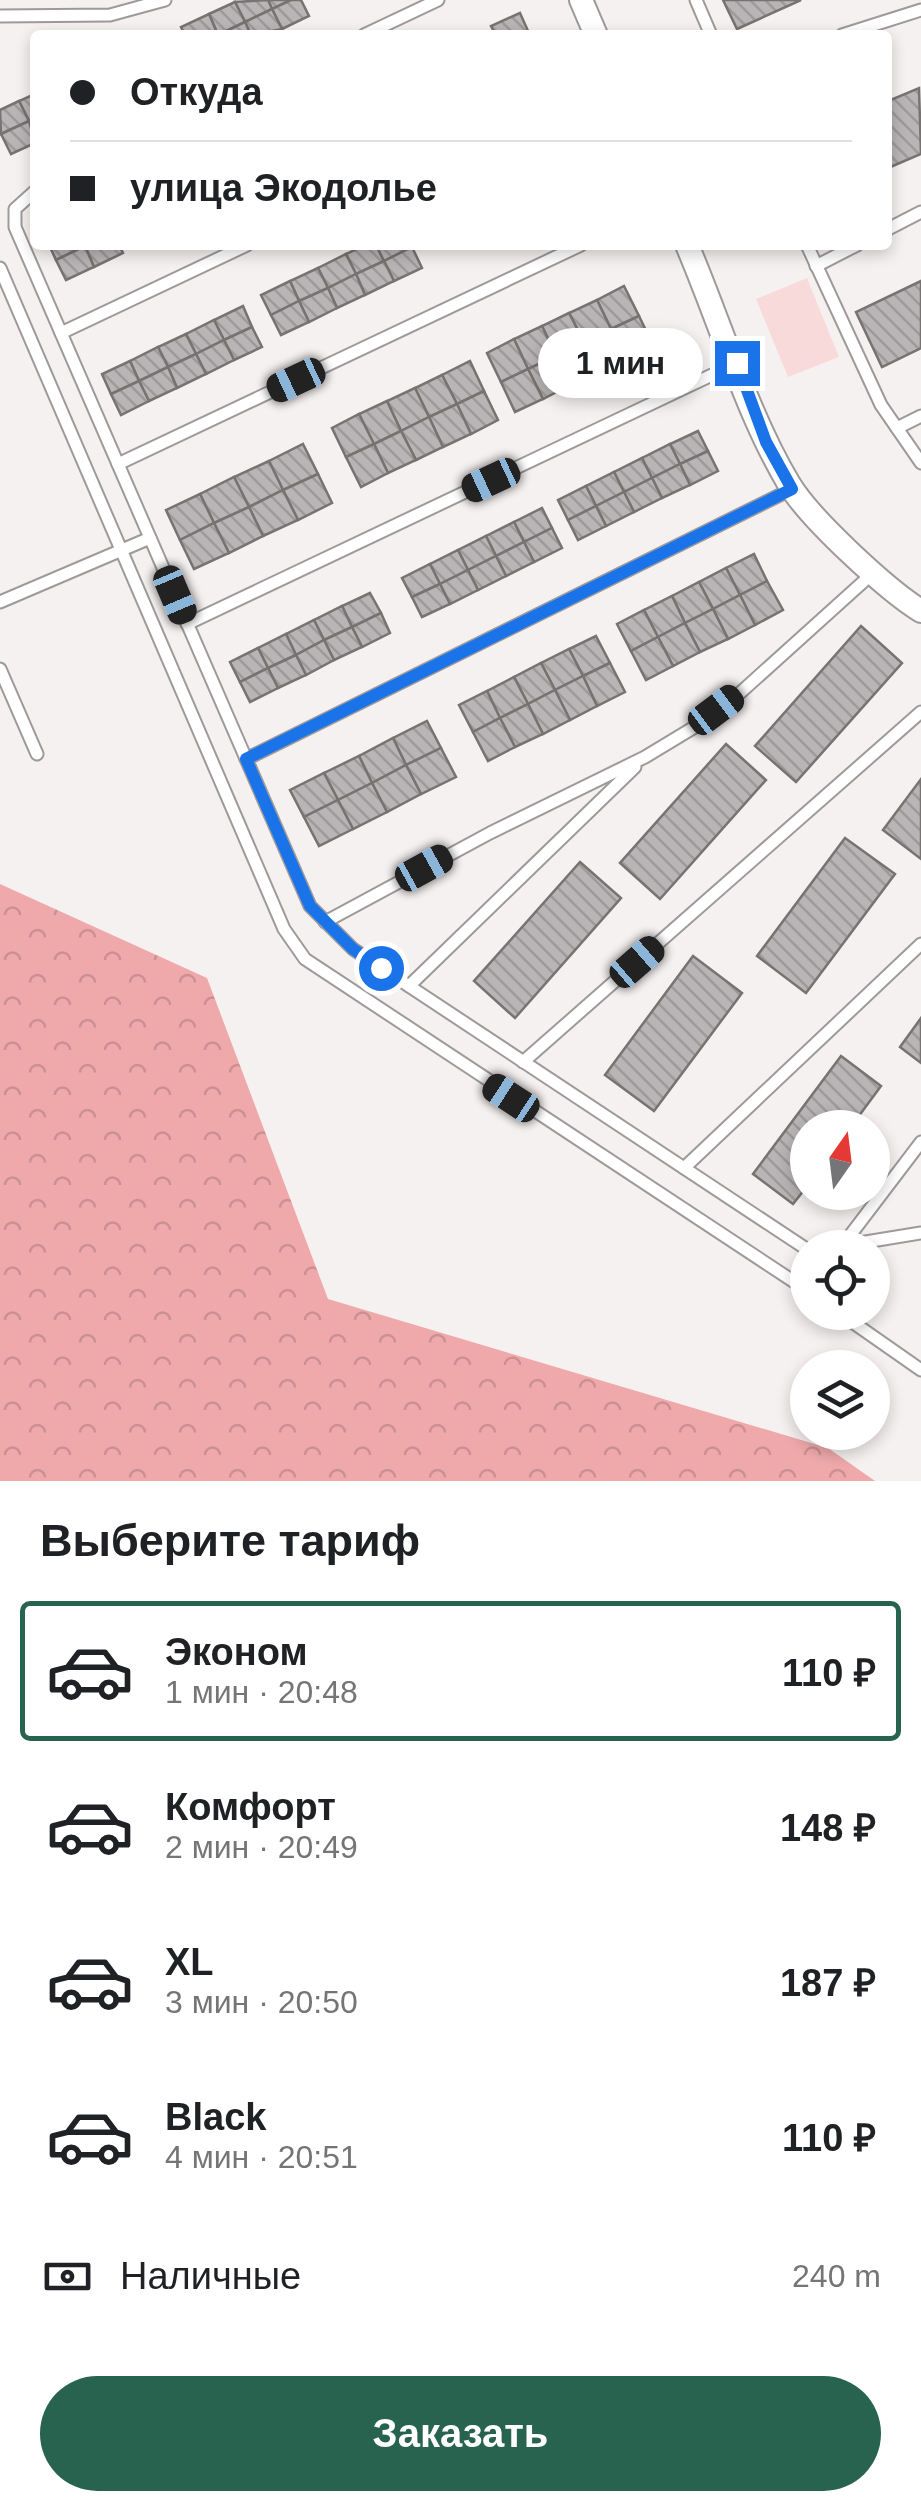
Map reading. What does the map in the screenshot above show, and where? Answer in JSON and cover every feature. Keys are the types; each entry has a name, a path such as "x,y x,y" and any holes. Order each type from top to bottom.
{"street":[{"path":"580,0 594,30"},
{"path":"689,250 766,442 792,489 892,592 921,611"}],"lane":[{"path":"0,16 110,16 165,0"},
{"path":"375,30 438,0"},
{"path":"696,0 710,30"},
{"path":"858,30 921,10"},
{"path":"30,195 14,209 15,227 310,906 353,949 790,1238"},
{"path":"892,227 921,212"},
{"path":"62,333 236,250"},
{"path":"118,464 570,250"},
{"path":"809,250 881,404 921,463"},
{"path":"816,266 847,250"},
{"path":"0,268 284,929 305,960 790,1279"},
{"path":"187,624 737,363"},
{"path":"897,428 921,416"},
{"path":"246,759 792,489"},
{"path":"0,602 150,538"},
{"path":"326,922 490,832 645,757 740,692 872,572"},
{"path":"0,669 37,754"},
{"path":"523,1062 921,712"},
{"path":"410,986 645,757"},
{"path":"684,1168 921,944"},
{"path":"851,1230 921,1142"},
{"path":"890,1238 921,1233"},
{"path":"864,1330 921,1370"}],"green space":[{"path":"0,884 207,978 328,1299 790,1437 790,1450 831,1450 875,1481 0,1481"}],"shaded area":[{"path":"807,278 839,357 788,377 756,299"}],"building":[{"path":"268,0 291,0 272,9"},
{"path":"268,0 272,9 245,22 235,2"},
{"path":"301,0 309,16 282,29 272,9"},
{"path":"723,0 801,0 737,29"},
{"path":"235,2 245,22 228,30 216,30 209,14"},
{"path":"272,9 282,29 249,30 245,22"},
{"path":"520,13 528,30 493,30 491,26"},
{"path":"209,14 216,30 182,30 181,27"},
{"path":"245,22 249,30 228,30"},
{"path":"919,88 921,154 892,166 892,99"},
{"path":"30,96 30,120 29,121 19,101"},
{"path":"19,101 29,121 1,134 0,110"},
{"path":"29,121 30,145 11,154 1,134"},
{"path":"51,250 77,250 56,260"},
{"path":"77,250 87,250 94,267 66,280 56,260"},
{"path":"87,250 122,250 123,253 94,267"},
{"path":"378,250 384,261 356,274 346,254"},
{"path":"378,250 406,250 384,261"},
{"path":"413,250 422,268 394,281 384,261"},
{"path":"346,254 356,274 328,288 318,268"},
{"path":"384,261 394,281 365,295 356,274"},
{"path":"318,268 328,288 299,301 290,281"},
{"path":"356,274 365,295 337,308 328,288"},
{"path":"290,281 299,301 271,315 261,295"},
{"path":"921,281 921,348 882,367 856,312"},
{"path":"624,286 639,316 611,329 597,300"},
{"path":"328,288 337,308 309,322 299,301"},
{"path":"597,300 611,329 584,342 569,313"},
{"path":"299,301 309,322 281,335 271,315"},
{"path":"243,306 252,327 224,340 214,320"},
{"path":"569,313 584,342 556,356 542,326"},
{"path":"639,316 653,345 626,359 611,329"},
{"path":"214,320 224,340 196,354 186,334"},
{"path":"542,326 556,356 528,369 514,339"},
{"path":"252,327 262,347 234,360 224,340"},
{"path":"611,329 626,359 598,372 584,342"},
{"path":"186,334 196,354 168,367 158,347"},
{"path":"514,339 528,369 501,382 487,353"},
{"path":"224,340 234,360 206,374 196,354"},
{"path":"584,342 598,372 570,385 556,356"},
{"path":"158,347 168,367 139,381 130,361"},
{"path":"196,354 206,374 177,388 168,367"},
{"path":"556,356 570,385 543,399 528,369"},
{"path":"130,361 139,381 111,394 102,374"},
{"path":"470,361 484,391 457,404 442,375"},
{"path":"168,367 177,388 149,401 139,381"},
{"path":"528,369 543,399 515,412 501,382"},
{"path":"442,375 457,404 429,417 415,388"},
{"path":"139,381 149,401 121,415 111,394"},
{"path":"415,388 429,417 401,431 387,401"},
{"path":"484,391 498,420 471,434 457,404"},
{"path":"387,401 401,431 374,444 359,414"},
{"path":"457,404 471,434 443,447 429,417"},
{"path":"359,414 374,444 346,457 332,428"},
{"path":"429,417 443,447 416,460 401,431"},
{"path":"401,431 416,460 388,473 374,444"},
{"path":"698,431 708,451 680,464 670,444"},
{"path":"303,444 318,474 283,490 269,461"},
{"path":"374,444 388,473 361,487 346,457"},
{"path":"670,444 680,464 652,478 642,458"},
{"path":"708,451 718,471 690,485 680,464"},
{"path":"642,458 652,478 624,492 614,472"},
{"path":"269,461 283,490 249,507 234,477"},
{"path":"680,464 690,485 662,498 652,478"},
{"path":"614,472 624,492 596,506 586,486"},
{"path":"318,474 332,503 298,520 283,490"},
{"path":"234,477 249,507 214,523 200,494"},
{"path":"652,478 662,498 634,512 624,492"},
{"path":"586,486 596,506 568,520 558,500"},
{"path":"283,490 298,520 263,536 249,507"},
{"path":"624,492 634,512 606,526 596,506"},
{"path":"200,494 214,523 180,540 166,510"},
{"path":"596,506 606,526 578,540 568,520"},
{"path":"249,507 263,536 229,553 214,523"},
{"path":"542,508 552,528 524,542 514,522"},
{"path":"514,522 524,542 496,556 486,536"},
{"path":"214,523 229,553 194,569 180,540"},
{"path":"552,528 562,548 534,562 524,542"},
{"path":"486,536 496,556 468,570 458,550"},
{"path":"524,542 534,562 506,576 496,556"},
{"path":"458,550 468,570 440,584 430,564"},
{"path":"754,554 767,581 740,595 726,568"},
{"path":"496,556 506,576 478,590 468,570"},
{"path":"430,564 440,584 412,597 402,578"},
{"path":"726,568 740,595 713,609 699,582"},
{"path":"468,570 478,590 450,604 440,584"},
{"path":"767,581 783,610 755,625 740,595"},
{"path":"699,582 713,609 685,623 672,596"},
{"path":"440,584 450,604 422,617 412,597"},
{"path":"370,593 381,613 352,627 342,606"},
{"path":"740,595 755,625 728,639 713,609"},
{"path":"672,596 685,623 658,637 644,610"},
{"path":"342,606 352,627 324,640 314,620"},
{"path":"713,609 728,639 700,652 685,623"},
{"path":"644,610 658,637 631,651 617,624"},
{"path":"381,613 390,633 362,647 352,627"},
{"path":"314,620 324,640 296,655 286,634"},
{"path":"685,623 700,652 673,666 658,637"},
{"path":"861,626 902,663 796,782 755,746"},
{"path":"352,627 362,647 334,660 324,640"},
{"path":"286,634 296,655 268,668 258,648"},
{"path":"596,636 610,663 583,676 569,649"},
{"path":"658,637 673,666 646,680 631,651"},
{"path":"324,640 334,660 306,675 296,655"},
{"path":"258,648 268,668 240,682 230,662"},
{"path":"569,649 583,676 555,690 541,663"},
{"path":"296,655 306,675 278,688 268,668"},
{"path":"541,663 555,690 528,704 514,677"},
{"path":"610,663 625,692 597,706 583,676"},
{"path":"268,668 278,688 250,702 240,682"},
{"path":"583,676 597,706 570,720 555,690"},
{"path":"514,677 528,704 500,718 487,691"},
{"path":"555,690 570,720 543,734 528,704"},
{"path":"487,691 500,718 473,732 459,705"},
{"path":"528,704 543,734 515,747 500,718"},
{"path":"500,718 515,747 488,761 473,732"},
{"path":"427,721 441,748 406,765 393,738"},
{"path":"393,738 406,765 372,783 359,756"},
{"path":"726,744 766,780 660,899 620,863"},
{"path":"441,748 456,777 421,794 406,765"},
{"path":"359,756 372,783 338,800 324,773"},
{"path":"406,765 421,794 387,812 372,783"},
{"path":"324,773 338,800 304,817 290,790"},
{"path":"921,779 921,859 883,830"},
{"path":"372,783 387,812 353,829 338,800"},
{"path":"338,800 353,829 319,846 304,817"},
{"path":"845,838 895,874 806,993 757,956"},
{"path":"580,862 621,898 515,1018 474,981"},
{"path":"693,956 742,993 654,1111 605,1075"},
{"path":"921,1018 921,1063 900,1047"},
{"path":"841,1056 881,1086 863,1110 801,1110"},
{"path":"790,1124 790,1202 753,1174"}],"route":[{"path":"381,968 353,949 310,906 246,759 792,489 766,442 737,363"}]}
